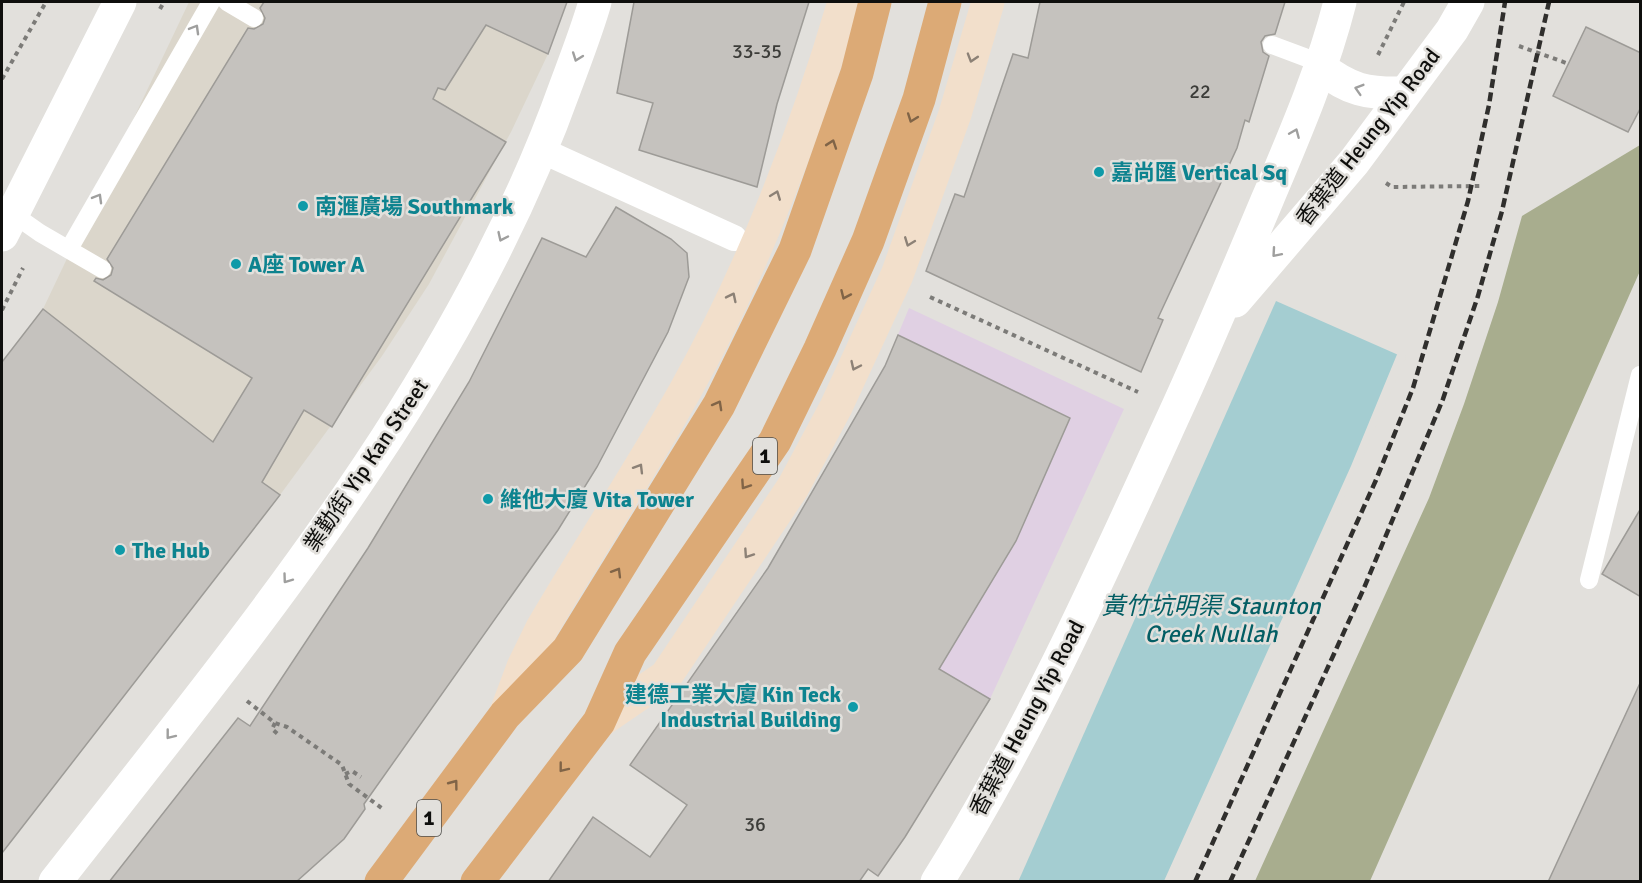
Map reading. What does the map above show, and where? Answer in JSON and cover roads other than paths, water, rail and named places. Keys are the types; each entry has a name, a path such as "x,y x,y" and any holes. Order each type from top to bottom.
{"highway":[{"name":"1","path":"381,882 505,716 568,650 719,405 790,261 857,73 875,2"},
{"name":"1","path":"477,882 599,722 630,653 775,441 820,350 868,241 919,99 945,2"}],"main road":[{"path":"505,716 523,666 542,628 686,390 755,250 826,62 844,2"},
{"path":"599,722 666,676 803,467 836,407 901,264 955,114 988,2"}],"street":[{"path":"7,224 120,2"},
{"name":"業勤街 Yip Kan Street","path":"55,882 199,698 363,476 441,352 490,263 543,151 595,2"},
{"name":"香葉道 Heung Yip Road","path":"937,882 1012,754 1065,651 1216,323 1301,120 1340,2"},
{"name":"香葉道 Heung Yip Road","path":"1216,323 1354,162 1452,30 1468,2"},
{"path":"1320,67 1339,82 1361,91 1404,93"},
{"path":"543,151 734,238"}],"lane":[{"path":"69,249 211,2"},
{"path":"227,2 254,18"},
{"path":"1272,45 1307,58 1320,67"},
{"path":"7,224 69,249 102,269"},
{"path":"1589,580 1641,375"}],"water":[{"name":"黃竹坑明渠 Staunton Creek Nullah","path":"1276,301 1403,357 1170,881 1018,882"}],"railway":[{"path":"1195,882 1376,480 1413,388 1468,201 1489,105 1505,2"},
{"path":"1230,882 1364,588 1443,399 1478,296 1502,211 1549,2"}],"place":[{"name":"嘉尚匯 Vertical Sq","path":"1099,172"},
{"name":"南滙廣場 Southmark","path":"303,206"},
{"name":"A座 Tower A","path":"236,264"},
{"name":"維他大廈 Vita Tower","path":"488,499"},
{"name":"The Hub","path":"120,550"},
{"name":"建德工業大廈 Kin Teck Industrial Building","path":"853,707"}]}
